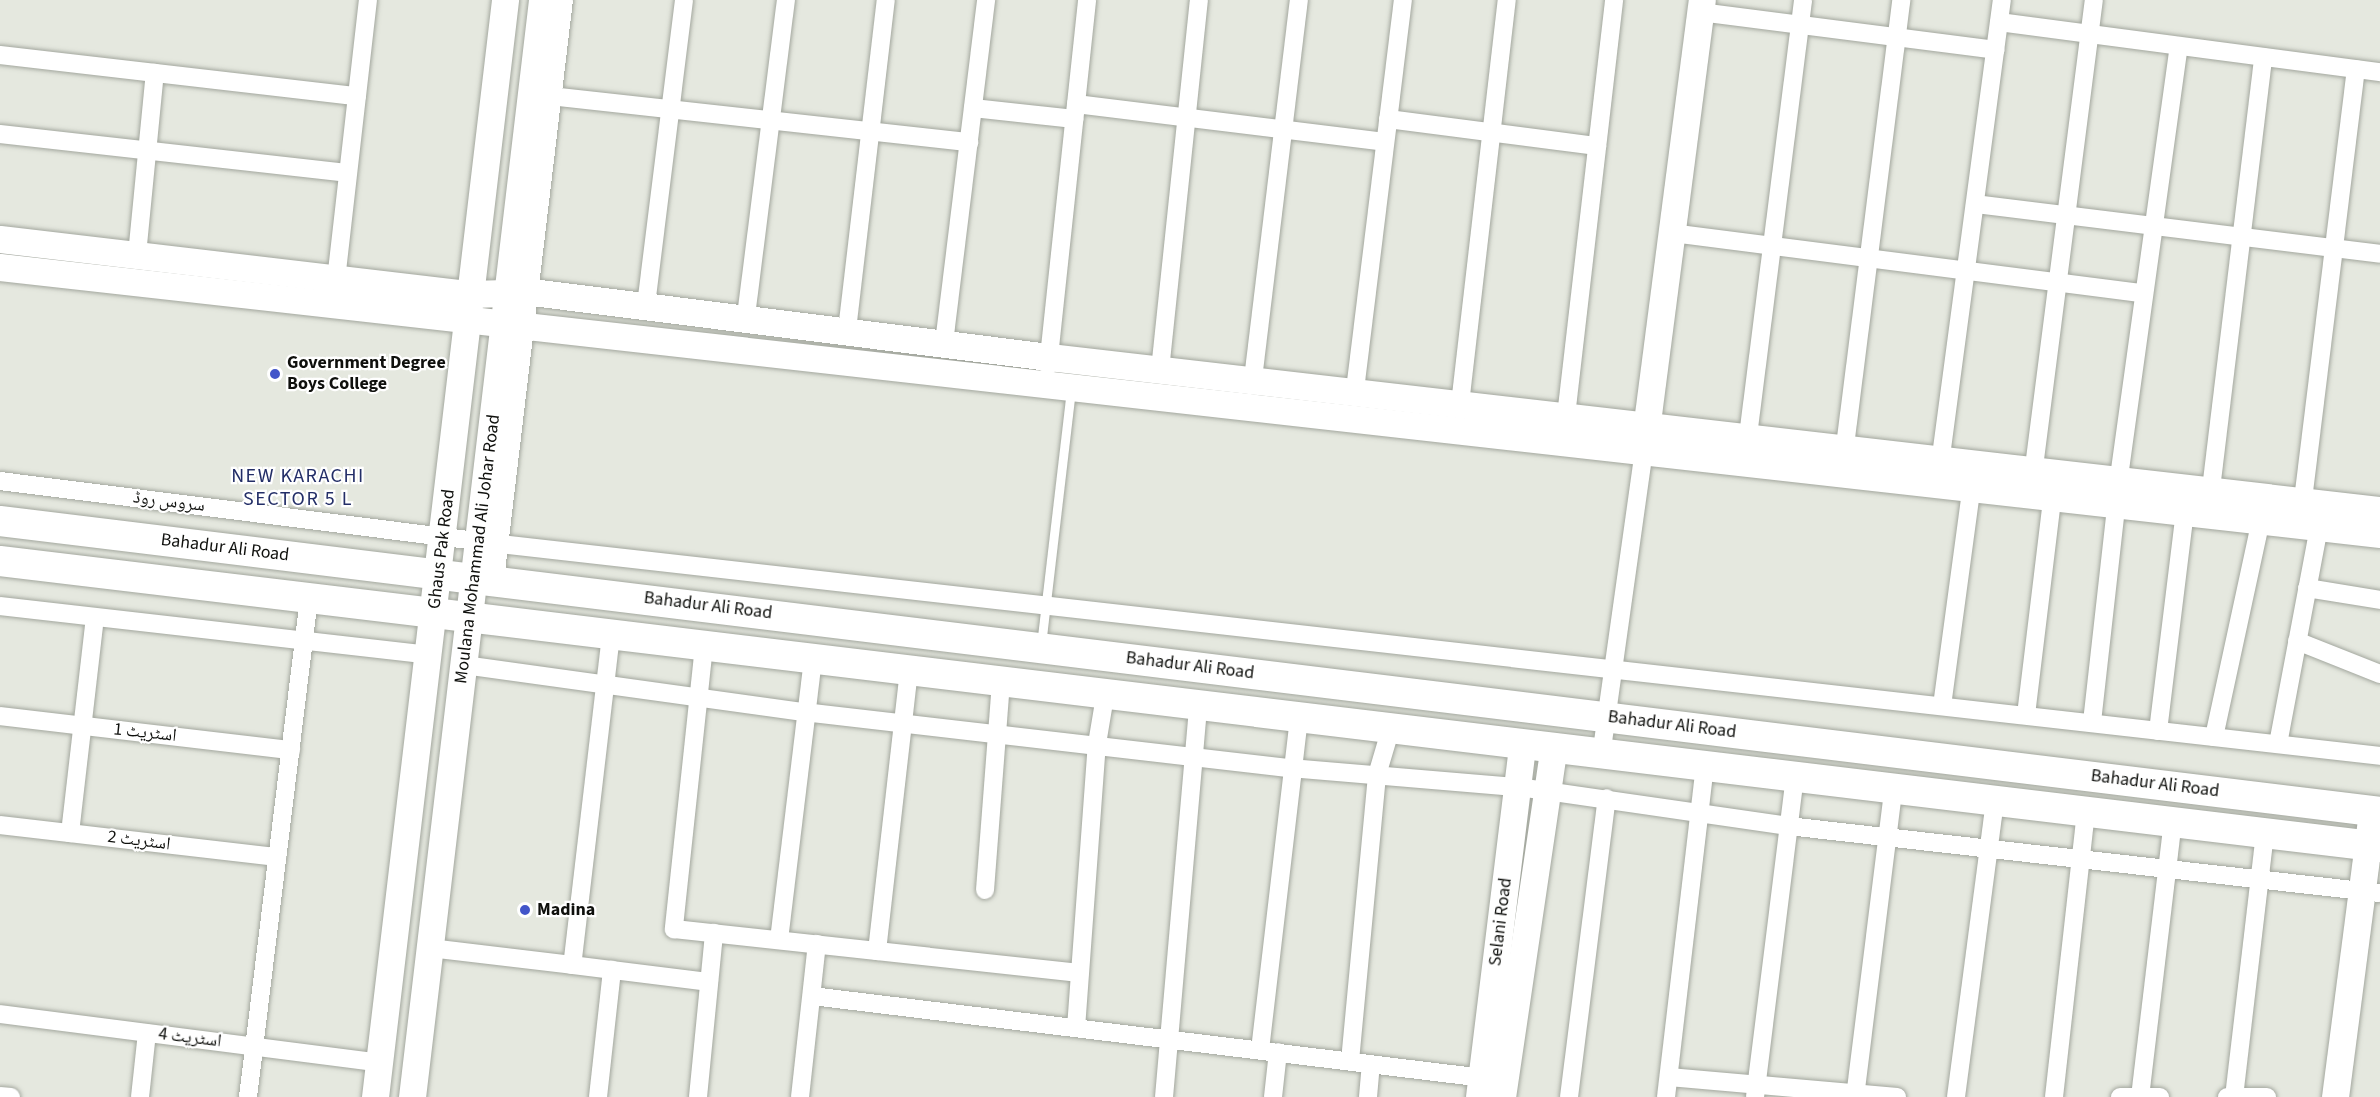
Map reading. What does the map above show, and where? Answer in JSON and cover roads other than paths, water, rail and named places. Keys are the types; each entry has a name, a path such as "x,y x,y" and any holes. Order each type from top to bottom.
{"main road":[{"name":"Bahadur Ali Road","path":"0,521 2376,811"},
{"name":"Bahadur Ali Road","path":"0,561 1522,747 1894,786 2373,846"}],"street":[{"path":"336,280 368,0"},
{"name":"Ghaus Pak Road","path":"375,1097 444,537 505,0"},
{"name":"Moulana Mohammad Ali Johar Road","path":"412,1097 469,617 485,579 516,324 542,95 542,0"},
{"path":"564,0 542,95 871,129 969,142"},
{"path":"646,305 684,0"},
{"path":"746,316 786,0"},
{"path":"847,330 886,0"},
{"path":"944,342 986,0"},
{"path":"1056,375 1075,112 1087,0"},
{"path":"1160,370 1200,0"},
{"path":"1253,379 1299,0"},
{"path":"1355,390 1404,0"},
{"path":"1460,404 1507,0"},
{"path":"1566,416 1614,0"},
{"path":"1748,436 1803,0"},
{"path":"1845,446 1901,0"},
{"path":"1937,488 2002,0"},
{"path":"2034,467 2069,215 2094,0"},
{"path":"1601,756 1647,427 1701,6 1800,25 1996,50"},
{"path":"1999,22 2380,72"},
{"path":"2119,477 2152,225 2179,46"},
{"path":"0,55 357,96"},
{"path":"2211,489 2263,57"},
{"path":"2278,744 2307,588 2315,510 2334,248 2356,69"},
{"path":"137,255 156,73"},
{"path":"973,108 1186,118 1385,142"},
{"path":"1388,119 1597,146"},
{"path":"0,134 347,173"},
{"path":"1975,204 2380,254"},
{"path":"1672,233 2143,293"},
{"path":"0,239 471,294 520,290 746,316 944,342 1056,375 1160,370 1355,390 1647,427 1941,456 2119,477 2211,489 2315,510 2380,534"},
{"path":"174,288 177,260"},
{"path":"0,267 468,321 1056,375 1643,456 2052,501 2185,511 2261,520 2315,510 2380,510"},
{"name":"سروس روڈ","path":"0,481 444,537 2380,756"},
{"path":"1942,706 1971,492"},
{"path":"2026,715 2052,501"},
{"path":"2091,722 2116,507"},
{"path":"2158,731 2185,511"},
{"path":"2214,737 2261,520"},
{"path":"2307,588 2380,600"},
{"path":"248,1097 309,598"},
{"path":"0,606 429,654"},
{"path":"70,833 95,617"},
{"path":"572,965 602,684 611,635"},
{"path":"2297,641 2380,674"},
{"path":"704,646 674,929 1080,973"},
{"path":"779,940 804,712 813,660"},
{"path":"464,665 804,712 1195,755 1290,768 1518,787 1607,798 1788,826 1889,836 2260,883 2371,892"},
{"path":"877,951 900,722 909,672"},
{"path":"985,890 995,733 1001,683"},
{"path":"1076,1028 1096,744 1105,696"},
{"path":"1164,1097 1171,1039 1198,706"},
{"name":"اسٹریٹ 1","path":"0,717 291,750"},
{"path":"1273,1097 1269,1051 1290,768 1299,720"},
{"path":"1350,1061 1377,775 1390,731"},
{"name":"Selani Road","path":"1492,1088 1522,747"},
{"name":"Selani Road","path":"1492,1088 1553,750"},
{"path":"1666,1097 1705,767"},
{"path":"1755,1091 1795,776"},
{"path":"1855,1095 1894,786"},
{"path":"1569,1097 1607,798"},
{"path":"1956,1097 1995,799"},
{"path":"2054,1097 2086,810"},
{"path":"2335,1097 2371,892 2376,811"},
{"path":"2140,1095 2173,821"},
{"name":"اسٹریٹ 2","path":"0,825 278,857"},
{"path":"2265,832 2232,1096 2267,1097"},
{"path":"698,1097 714,933"},
{"path":"801,1097 817,944"},
{"path":"430,948 709,982"},
{"path":"598,1097 612,970"},
{"path":"812,996 1350,1061 1492,1088"},
{"name":"اسٹریٹ 4","path":"0,1014 380,1063"},
{"path":"140,1097 147,1033"},
{"path":"1368,1097 1371,1064"},
{"path":"1669,1077 1755,1091 1898,1097"},
{"path":"2120,1097 2140,1095 2160,1097"},
{"path":"0,1096 11,1097"}],"lane":[{"path":"1041,648 1046,604 1056,375"}],"place":[{"name":"Government Degree Boys College","path":"275,374"},
{"name":"Madina","path":"525,910"}],"district":[{"name":"NEW KARACHI SECTOR 5 L","path":"298,488"}]}
